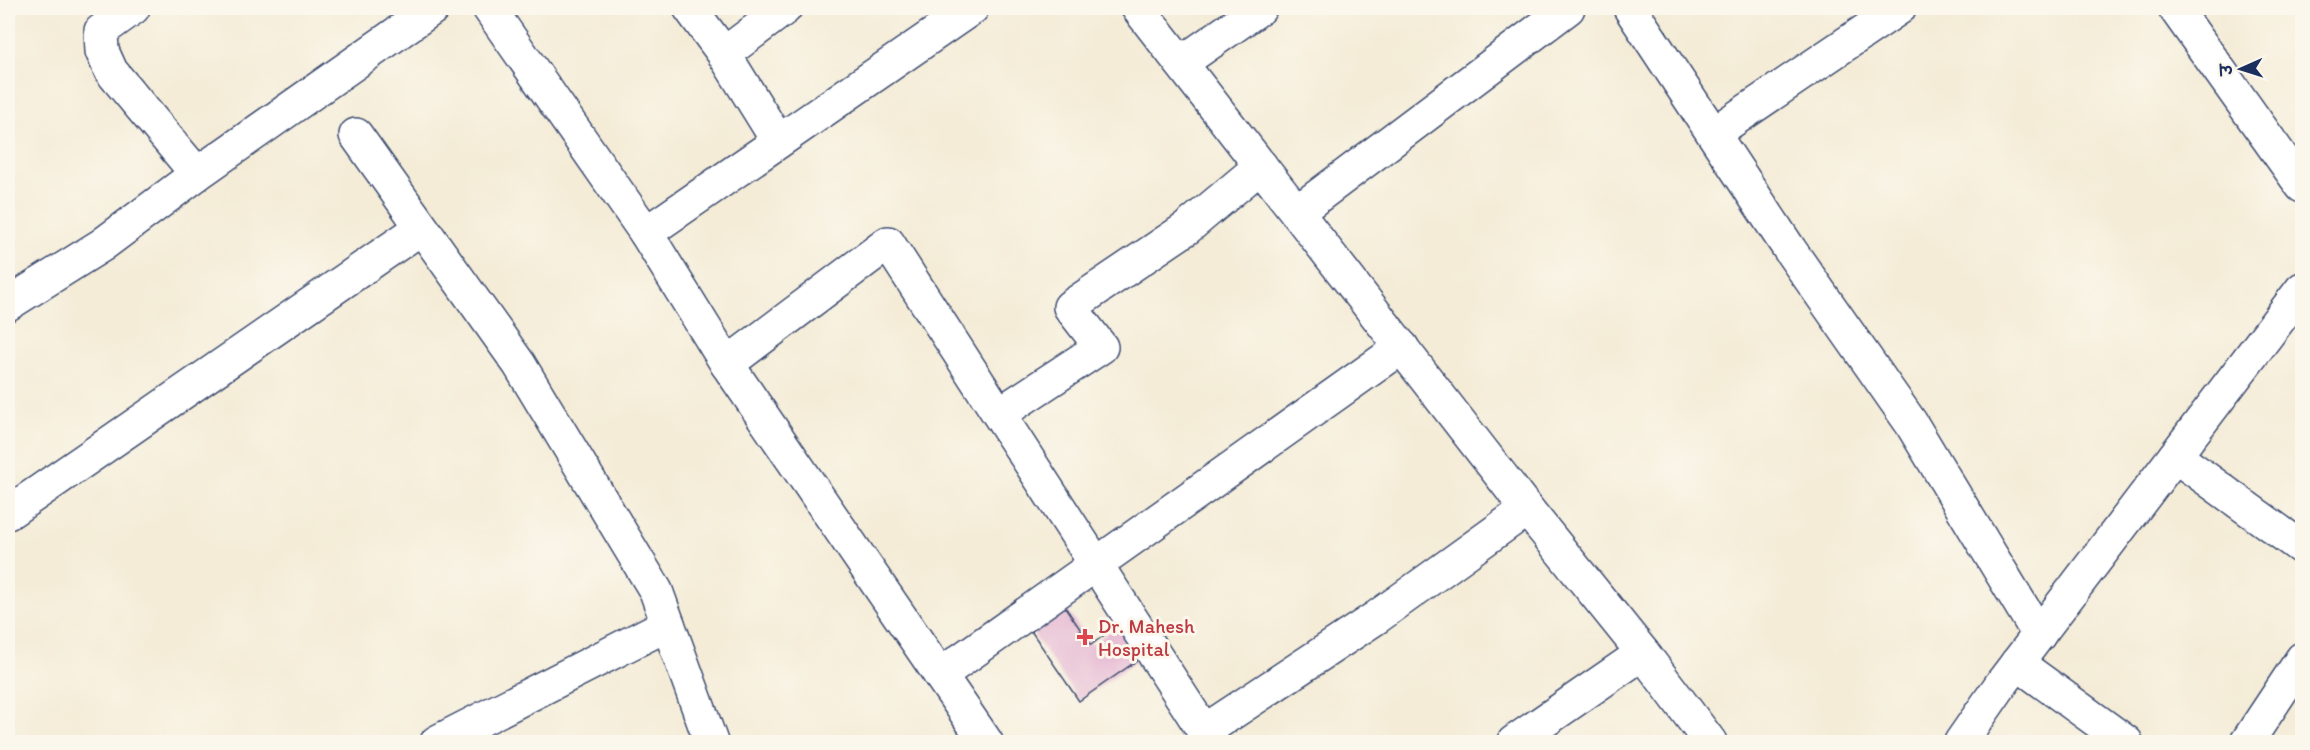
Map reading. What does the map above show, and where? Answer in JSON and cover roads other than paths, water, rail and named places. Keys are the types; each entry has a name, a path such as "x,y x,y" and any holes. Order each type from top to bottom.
{"street":[{"path":"133,8 101,31 102,51 111,71 197,174"},
{"path":"11,293 102,244 197,174 433,8"},
{"path":"489,8 646,233 727,364 986,742"},
{"path":"690,8 724,54 778,141"},
{"path":"724,54 785,8"},
{"path":"646,233 972,8"},
{"path":"1138,8 1527,509 1643,653 1710,742"},
{"path":"1180,63 1260,8"},
{"path":"1297,212 1568,8"},
{"path":"1630,8 1790,249 1911,423 2039,635"},
{"path":"1714,133 1899,8"},
{"path":"2175,8 2302,186"},
{"path":"356,135 519,364 656,591 711,742"},
{"path":"999,414 1101,348 1070,307 1187,228 1261,166"},
{"path":"8,513 421,228"},
{"path":"727,364 888,243 1207,737 1527,509"},
{"path":"1961,742 2017,663 2302,289"},
{"path":"940,675 1402,347"},
{"path":"2175,456 2302,548"},
{"path":"437,742 668,624"},
{"path":"1514,742 1643,653"},
{"path":"2247,742 2302,659"},
{"path":"2017,663 2126,742"}],"place":[{"name":"Dr. Mahesh Hospital","path":"1085,637"}]}
